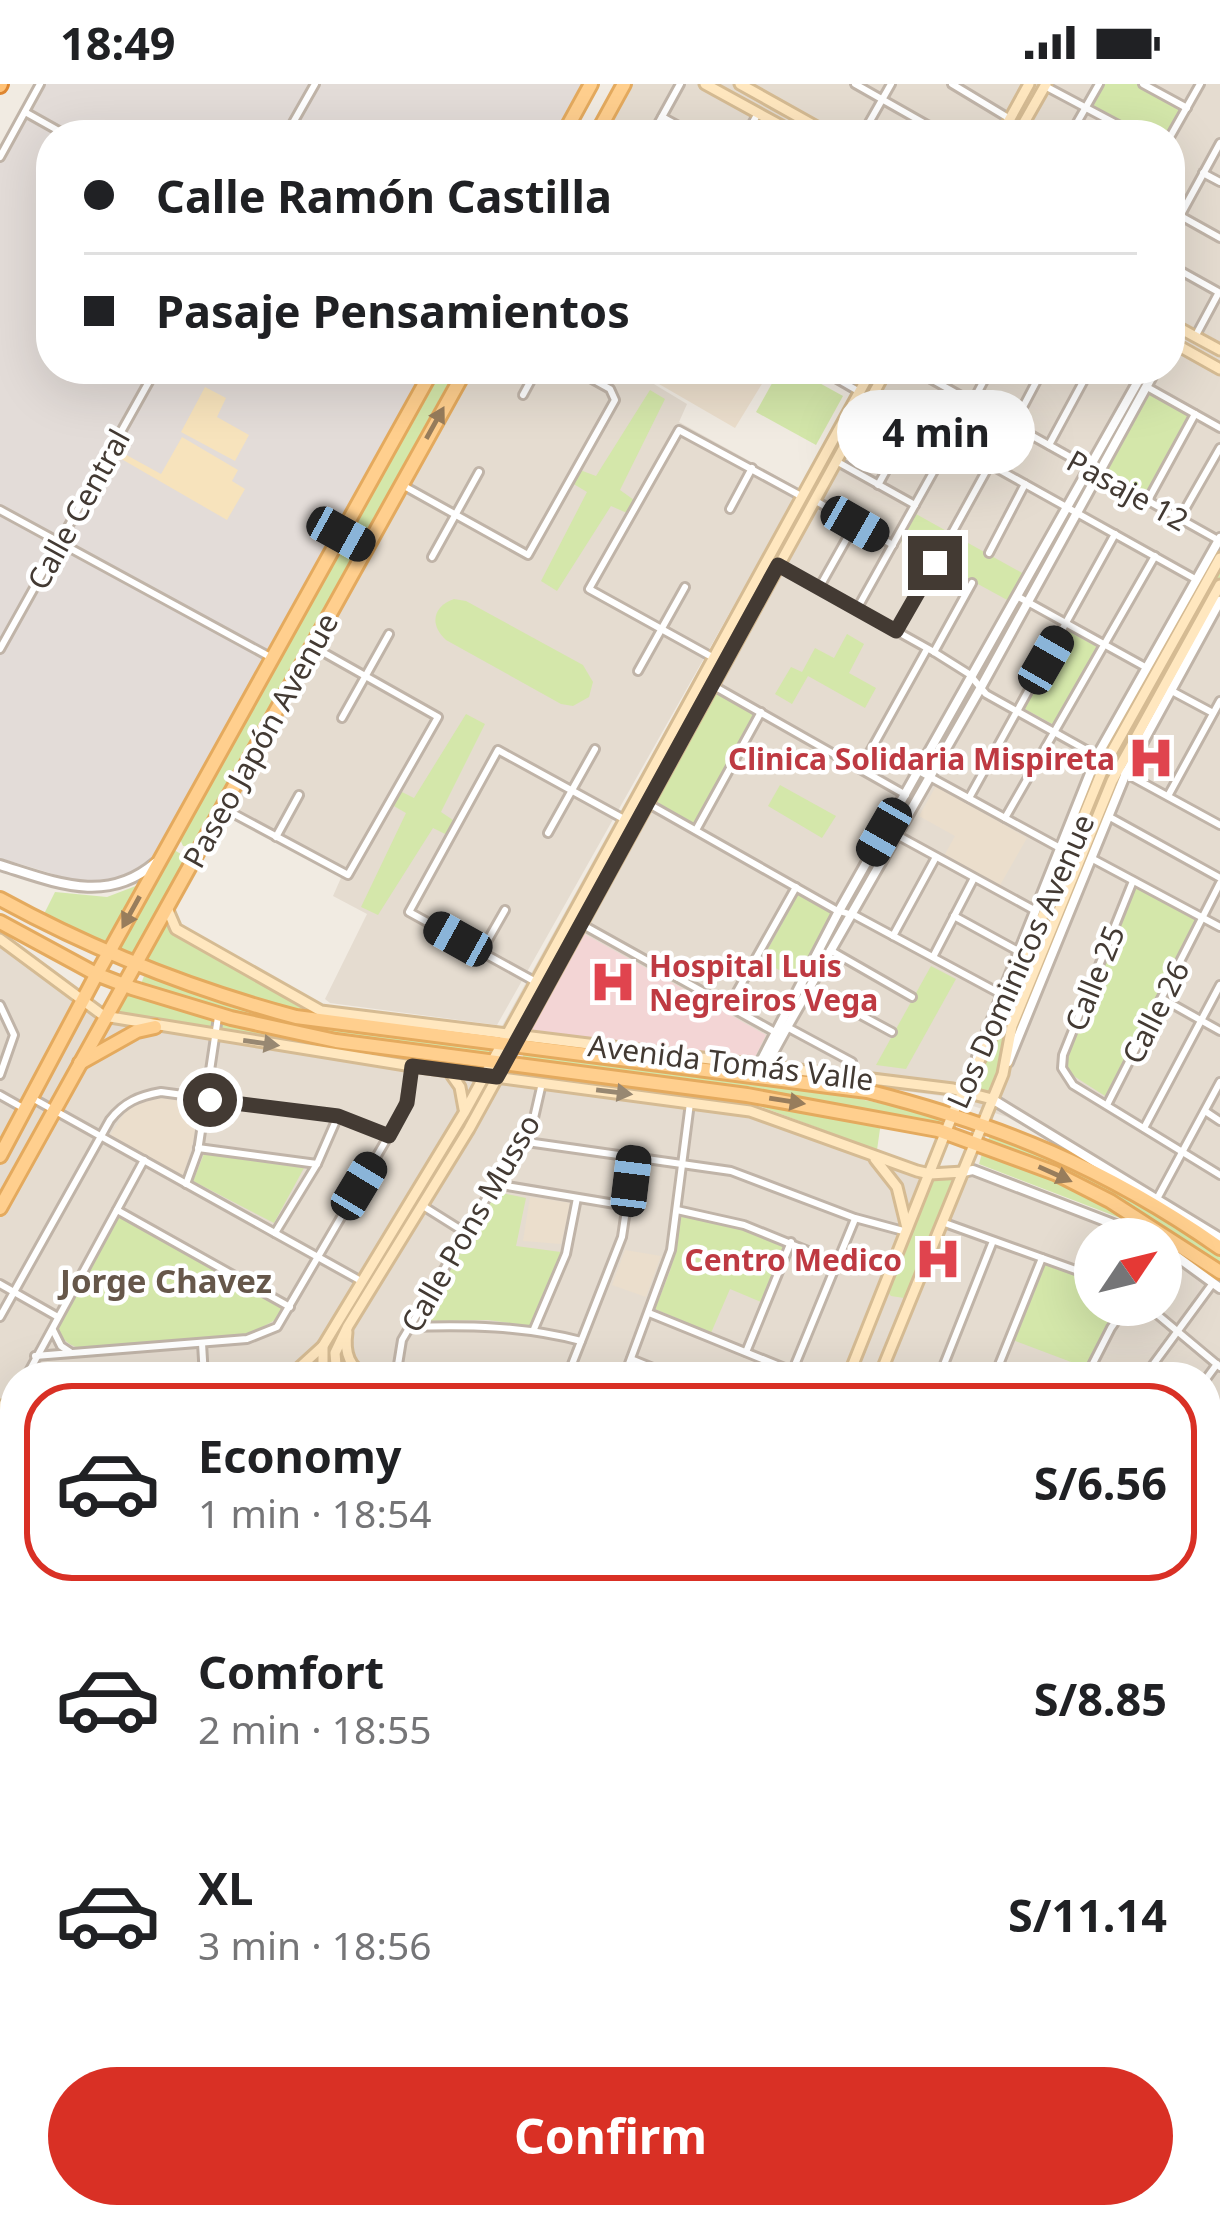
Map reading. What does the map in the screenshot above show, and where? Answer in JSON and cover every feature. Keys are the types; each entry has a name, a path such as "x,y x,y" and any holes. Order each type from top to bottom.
{"main road":[{"path":"571,120 591,84"},
{"path":"604,120 624,84"},
{"path":"705,84 771,120"},
{"path":"740,84 804,120"},
{"path":"1010,119 1027,85"},
{"path":"1026,120 1044,88"},
{"path":"1185,331 1220,350"},
{"path":"1185,349 1220,369"},
{"name":"Paseo Japón Avenue","path":"0,1156 425,384"},
{"name":"Paseo Japón Avenue","path":"0,1208 458,384"},
{"path":"309,1362 580,923 847,441 868,384"},
{"path":"509,1040 533,981 666,738 835,435 874,384"},
{"path":"835,435 847,441"},
{"path":"341,534 366,548"},
{"name":"Los Dominicos Avenue","path":"854,1362 963,1090 1001,1018 1106,764 1220,558"},
{"name":"Los Dominicos Avenue","path":"885,1362 1003,1074 1012,1026 1122,771 1220,585"},
{"path":"666,738 679,745"},
{"path":"166,849 194,860"},
{"path":"0,898 134,966 296,1017 509,1040 867,1091 953,1114 1034,1142 1090,1169 1175,1216 1220,1248"},
{"name":"Avenida Tomás Valle","path":"167,908 176,928 321,1011 509,1040 963,1090 992,1100"},
{"path":"568,917 580,923"},
{"path":"0,922 123,985 219,1014 336,1041 413,1058 498,1061 691,1094 834,1108 946,1132 1110,1201 1218,1279"},
{"name":"Avenida Tomás Valle","path":"0,939 104,1016 215,1037 413,1058 448,1070 542,1083 691,1094 776,1119 875,1159 930,1174 963,1172"},
{"path":"80,1064 137,1031 154,1027"},
{"path":"336,1362 335,1353 348,1326 497,1077 498,1061"},
{"path":"448,1070 462,1093 464,1113"},
{"path":"875,1159 898,1187 907,1232"},
{"path":"880,1298 906,1309"},
{"path":"348,1326 351,1362"},
{"path":"322,1346 323,1362"}],"street":[{"path":"0,157 40,84"},
{"path":"295,120 315,84"},
{"path":"660,120 680,84"},
{"path":"855,84 919,120"},
{"path":"870,120 891,84"},
{"path":"952,84 1010,119"},
{"path":"1079,120 1099,84"},
{"path":"1143,84 1186,108"},
{"path":"1179,120 1200,84"},
{"path":"1027,85 1044,88 1110,120"},
{"path":"25,112 39,120"},
{"path":"754,120 758,113"},
{"path":"662,117 668,120"},
{"path":"1185,207 1220,142"},
{"path":"1203,173 1220,182"},
{"path":"1185,219 1220,238"},
{"path":"1185,274 1220,292 1195,337"},
{"name":"Calle Central","path":"0,649 148,384"},
{"path":"523,395 529,384"},
{"path":"401,484 529,555 615,400 614,394 598,384"},
{"path":"846,384 1197,580"},
{"name":"Pasaje 12","path":"937,384 1219,539"},
{"path":"972,403 982,384"},
{"path":"1012,426 1035,384"},
{"path":"1048,446 1082,384"},
{"path":"1143,384 1220,428"},
{"path":"770,1069 770,1058 896,834 972,678 1067,507 1143,384"},
{"path":"757,1068 906,795 980,689 1100,474 1143,384"},
{"path":"1148,501 1196,414"},
{"path":"878,485 913,422"},
{"path":"712,657 589,589 679,430 801,496"},
{"path":"857,609 950,442"},
{"path":"1180,518 1220,448"},
{"path":"836,461 915,505"},
{"path":"952,533 990,464"},
{"path":"730,509 752,468"},
{"path":"432,557 479,472"},
{"path":"988,553 1025,484"},
{"path":"814,500 892,545"},
{"path":"0,510 272,658"},
{"path":"819,588 855,524"},
{"path":"969,799 1115,534"},
{"path":"974,1066 1097,756 1219,539"},
{"path":"1005,818 1155,556"},
{"path":"896,631 935,563"},
{"path":"778,565 931,651 972,678 980,689 1097,756"},
{"path":"860,768 972,584"},
{"path":"638,671 685,587"},
{"path":"1017,596 1147,668"},
{"path":"1003,1074 1122,771 1220,601"},
{"path":"342,718 389,634"},
{"path":"223,808 348,875 438,717 312,646"},
{"path":"712,685 906,795"},
{"path":"1170,690 1213,713"},
{"path":"1168,796 1220,701"},
{"path":"695,830 760,712"},
{"path":"548,833 595,748"},
{"path":"533,981 409,912 498,750 622,818"},
{"path":"1122,771 1220,824"},
{"path":"924,773 1060,848"},
{"path":"276,837 299,795"},
{"path":"646,803 839,911 1001,994"},
{"path":"1108,816 1220,880"},
{"path":"896,834 1034,910"},
{"path":"0,865 81,887 111,888 134,880 166,849"},
{"path":"893,936 936,857"},
{"path":"1091,857 1220,927"},
{"path":"933,957 974,878"},
{"name":"Calle 26","path":"1107,1106 1220,880"},
{"name":"Calle 25","path":"1107,1106 1073,1085 1063,1054 1133,881"},
{"path":"729,1006 796,887"},
{"path":"481,952 506,910"},
{"path":"954,916 1018,951"},
{"path":"580,923 775,1032"},
{"path":"830,950 912,997"},
{"path":"1144,1128 1220,985"},
{"path":"809,987 892,1032"},
{"path":"1162,999 1220,1031"},
{"path":"0,1005 14,1035 0,1075"},
{"path":"186,1184 198,1148 219,1014"},
{"path":"787,1027 852,1062"},
{"path":"35,1356 260,1336 277,1328 407,1103 413,1058"},
{"name":"Calle Pons Musso","path":"398,1362 399,1347 410,1327 536,1113 543,1068"},
{"path":"1158,1197 1220,1082"},
{"path":"0,1317 101,1136 121,1107 141,1096 161,1092 338,1116 389,1136"},
{"path":"630,1362 671,1250 691,1094"},
{"path":"0,1095 54,1110 361,1281"},
{"name":"Avenida Tomás Valle","path":"992,1100 1220,1238"},
{"path":"1107,1106 1220,1175"},
{"path":"1205,1112 1220,1121"},
{"path":"275,1233 338,1116"},
{"path":"520,1142 684,1161 743,1174 855,1218 907,1232"},
{"path":"198,1148 316,1164"},
{"path":"573,1362 606,1285 628,1206 634,1156"},
{"path":"32,1362 144,1160"},
{"name":"Avenida Tomás Valle","path":"963,1172 973,1171 1097,1218"},
{"path":"495,1184 628,1206"},
{"path":"534,1329 566,1254 577,1198"},
{"path":"423,1206 466,1233"},
{"path":"117,1210 290,1307"},
{"path":"677,1210 730,1220 835,1262"},
{"path":"796,1362 855,1218"},
{"path":"942,1222 1074,1269"},
{"path":"945,1362 993,1241"},
{"path":"746,1352 791,1242"},
{"path":"1000,1362 1042,1258"},
{"path":"1154,1362 1218,1279 1182,1258"},
{"path":"0,1284 58,1316"},
{"path":"650,1313 766,1362"},
{"path":"410,1327 489,1325 534,1329 581,1341"},
{"path":"1095,1362 1115,1326"},
{"path":"1173,1326 1214,1362"},
{"path":"52,1327 59,1344 71,1353"},
{"path":"202,1342 204,1362"},
{"path":"631,1359 638,1362"}],"shaded area":[{"path":"42,84 585,84 565,120 36,120 36,384 418,384 165,848 133,875 112,884 83,883 0,858 0,161"},
{"path":"620,84 1220,84 1220,1243 1184,1217 1007,1117 942,1096 509,1039 501,1028 747,582 497,1025 325,999 367,914 333,896 344,871 231,808 467,384 654,384 687,404 679,422 800,489 853,394 836,384 1185,384 1185,120 602,120"},
{"path":"659,384 762,384 735,428"},
{"path":"936,786 1027,838 999,887 944,856 955,836 919,816"},
{"name":"Hospital Luis Negreiros Vega","path":"581,932 766,1035 755,1057 527,1032"},
{"path":"0,935 111,1016 300,1047 742,1105 927,1170 982,1169 1115,1218 1074,1218 1074,1326 1182,1326 1182,1256 1220,1284 1220,1362 0,1362"},
{"path":"162,1097 198,1105 183,1177 110,1135 126,1111 140,1101"},
{"path":"530,1197 571,1203 561,1244 523,1241"},
{"path":"625,1250 661,1256 646,1297 612,1285"}],"green space":[{"path":"1104,84 1137,84 1181,108 1174,120 1117,120 1092,106"},
{"path":"434,384 448,384 367,531 361,536 354,525"},
{"path":"772,384 821,384 843,396 816,445 756,412"},
{"path":"864,384 879,384 519,1035 506,1032"},
{"path":"650,390 665,399 620,490 634,500 627,513 611,506 557,591 541,581 587,492 572,483 580,470 596,476"},
{"path":"1148,393 1190,415 1147,494 1105,472"},
{"path":"916,514 1024,574 1009,601 901,542"},
{"path":"349,548 355,558 195,846 183,846 180,839 342,549"},
{"path":"1220,565 1220,579 1111,777 991,1093 970,1087 1107,776"},
{"path":"454,599 466,601 583,665 593,682 589,697 573,706 561,704 446,640 436,617"},
{"path":"1066,630 1099,648 1056,726 1023,708"},
{"path":"847,634 864,644 849,673 876,688 865,708 808,676 792,704 775,694 791,667 802,672 815,648 834,658"},
{"path":"713,690 754,714 693,824 652,802"},
{"path":"466,714 485,724 441,812 456,822 447,835 433,828 378,915 361,907 406,813 392,805 400,791 414,798"},
{"path":"780,785 836,816 822,838 768,806"},
{"path":"174,850 188,858 132,961 118,953"},
{"path":"141,884 104,946 44,914 55,892 107,897"},
{"path":"1134,886 1199,922 1105,1096 1069,1073 1066,1053"},
{"path":"798,894 834,914 798,981 762,960"},
{"path":"166,922 306,1011 232,995 145,965"},
{"path":"931,966 956,979 906,1069 876,1065"},
{"path":"144,976 284,1018 489,1048 490,1054 286,1026 228,1013 141,984"},
{"path":"127,991 321,1044 321,1049 118,1014"},
{"path":"525,1052 802,1087 946,1117 944,1125 827,1101 521,1060"},
{"path":"730,1100 881,1122 877,1150 759,1106"},
{"path":"992,1131 1109,1184 1162,1218 1150,1218 988,1140"},
{"path":"983,1150 1070,1187 1126,1218 1120,1218 979,1164"},
{"path":"204,1154 304,1168 274,1223 193,1181"},
{"path":"956,1178 909,1294 891,1296 887,1291 933,1179"},
{"path":"497,1192 526,1198 516,1246 561,1252 532,1326 488,1320 426,1321 423,1311"},
{"path":"119,1215 282,1308 275,1320 250,1334 78,1348 70,1344 58,1325"},
{"path":"681,1215 786,1244 761,1302 730,1289 711,1333 655,1309 670,1271"},
{"path":"1182,1231 1220,1255 1220,1267 1182,1239"},
{"path":"1044,1263 1074,1274 1074,1326 1109,1326 1090,1362 1071,1362 1013,1340"}],"sand":[{"path":"205,387 226,398 217,417 249,435 235,461 181,432"},
{"path":"182,437 238,470 232,481 245,489 227,520 118,457 121,452 161,474"}],"place":[{"name":"Clinica Solidaria Mispireta","path":"1151,758"},
{"name":"Hospital Luis Negreiros Vega","path":"613,982"},
{"name":"Centro Medico","path":"938,1259"}],"district":[{"name":"Jorge Chavez","path":"166,1280"}],"route":[{"path":"210,1100 338,1116 389,1136 407,1103 412,1066 497,1077 778,565 896,631 935,563"}]}
